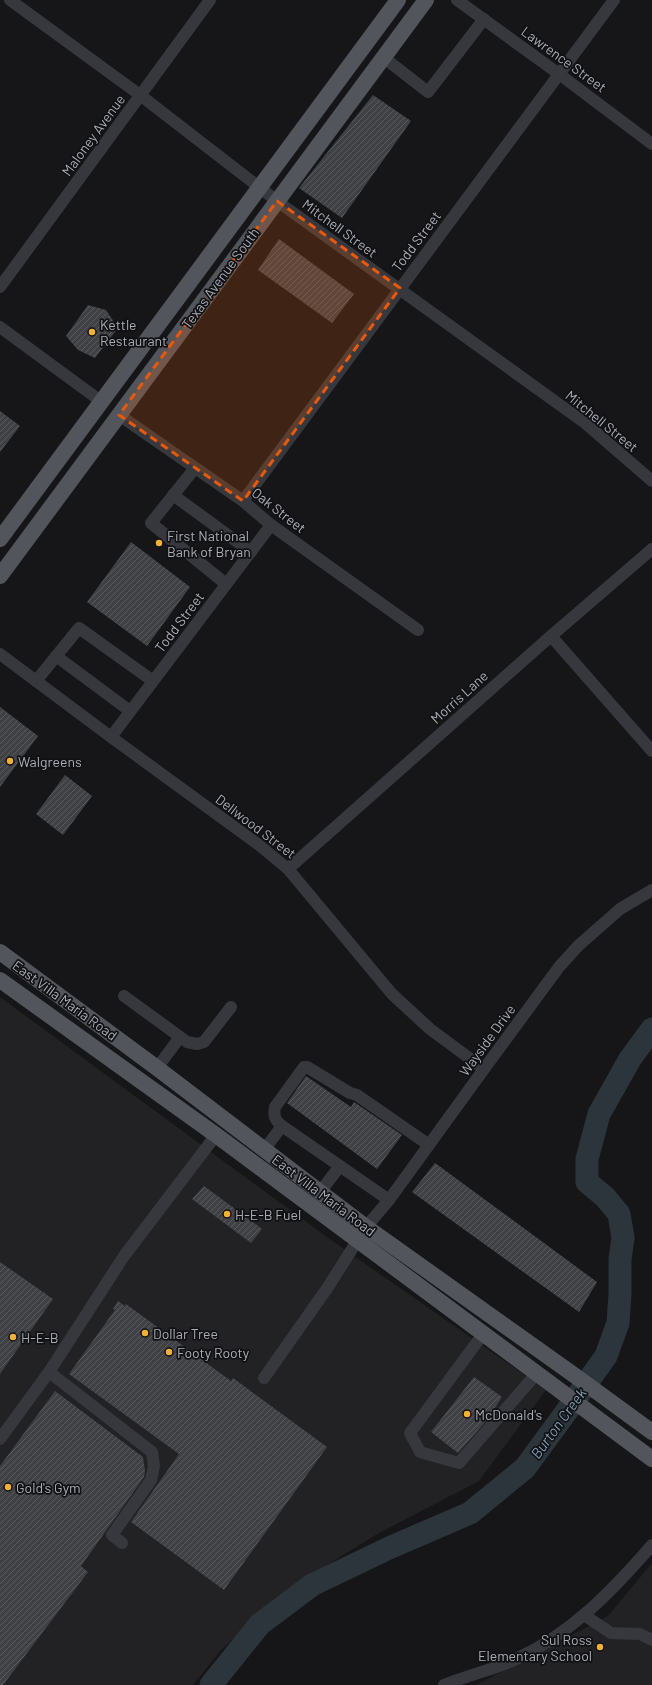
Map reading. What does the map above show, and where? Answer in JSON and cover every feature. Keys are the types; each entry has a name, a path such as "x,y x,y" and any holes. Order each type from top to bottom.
{"main road":[{"name":"Texas Avenue South","path":"0,539 398,0"},
{"name":"Texas Avenue South","path":"0,576 426,0"},
{"name":"East Villa Maria Road","path":"0,952 157,1068 366,1227 652,1432"},
{"name":"East Villa Maria Road","path":"0,980 216,1135 652,1459"}],"street":[{"name":"Mitchell Street","path":"10,0 140,96 277,201 400,288 585,423 652,481"},
{"name":"Maloney Avenue","path":"0,287 210,0"},
{"name":"Lawrence Street","path":"457,0 652,144"},
{"name":"Todd Street","path":"243,501 614,0"},
{"path":"383,57 428,92 484,20"},
{"path":"0,327 102,402"},
{"name":"Oak Street","path":"119,415 243,501 271,525 418,630"},
{"path":"195,468 151,524 226,584"},
{"path":"173,495 251,552"},
{"name":"Todd Street","path":"111,737 271,525"},
{"name":"Morris Lane","path":"288,869 551,636 652,549"},
{"path":"36,681 79,628 153,681"},
{"path":"551,636 652,751"},
{"name":"Dellwood Street","path":"0,654 259,845 288,869 392,994 430,1029 484,1069"},
{"path":"56,656 130,711"},
{"name":"Wayside Drive","path":"264,1378 328,1287 366,1227 389,1200 559,967 578,946 620,909 652,890"},
{"path":"124,996 180,1037 192,1044 204,1042 231,1007"},
{"path":"157,1068 180,1037"},
{"path":"389,1200 275,1120 275,1107 304,1067 307,1067 350,1093 357,1095 429,1145"},
{"path":"264,1150 282,1126"},
{"path":"0,1439 49,1372 112,1272 216,1135"},
{"path":"320,1192 340,1166"},
{"path":"483,1334 410,1433 420,1452 459,1463 537,1373"},
{"path":"49,1372 152,1452 154,1466 151,1480 112,1535 122,1543"},
{"path":"444,1685 515,1660 545,1644 569,1628 615,1587 652,1545"},
{"path":"584,1615 611,1633 640,1634 652,1640"}],"highlighted area":[{"path":"277,201 400,288 243,501 119,415"}],"shaded area":[{"path":"0,997 324,1235 546,1390 479,1481 379,1533 288,1589 221,1650 193,1685 0,1685"},
{"name":"Sul Ross Elementary School","path":"652,1563 652,1685 476,1685 608,1616"}],"building":[{"path":"373,95 411,121 342,218 299,188"},
{"path":"279,239 354,294 332,323 258,270"},
{"name":"Kettle Restaurant","path":"88,305 106,310 118,328 95,358 78,350 66,336"},
{"path":"0,411 20,426 0,452"},
{"path":"131,542 190,587 147,646 87,602"},
{"name":"Walgreens","path":"0,707 38,736 0,787"},
{"path":"65,775 92,796 63,835 36,814"},
{"path":"306,1076 351,1107 354,1102 402,1135 377,1169 287,1103"},
{"path":"435,1163 597,1282 579,1312 412,1192"},
{"name":"H-E-B Fuel","path":"204,1186 262,1229 251,1243 192,1199"},
{"name":"H-E-B","path":"0,1262 53,1299 0,1374"},
{"path":"118,1301 125,1306 126,1304 231,1381 233,1378 327,1447 224,1590 131,1522 179,1454 69,1374 115,1310 113,1309"},
{"name":"McDonald's","path":"474,1377 502,1397 486,1421 458,1453 431,1432"},
{"path":"55,1391 143,1457 145,1471 144,1477 81,1566 88,1572 3,1685 0,1685 0,1466"}],"waterway":[{"name":"Burton Creek","path":"211,1685 260,1624 312,1585 389,1548 470,1513 525,1468 606,1356 618,1323 620,1259 623,1238 619,1214 605,1197 587,1182 587,1159 599,1114 630,1059 652,1029"}],"place":[{"name":"Kettle Restaurant","path":"92,332"},
{"name":"First National Bank of Bryan","path":"159,543"},
{"name":"Walgreens","path":"10,761"},
{"name":"H-E-B Fuel","path":"227,1214"},
{"name":"Dollar Tree","path":"145,1333"},
{"name":"H-E-B","path":"13,1337"},
{"name":"Footy Rooty","path":"169,1352"},
{"name":"McDonald's","path":"467,1414"},
{"name":"Gold's Gym","path":"8,1487"},
{"name":"Sul Ross Elementary School","path":"600,1647"}]}
